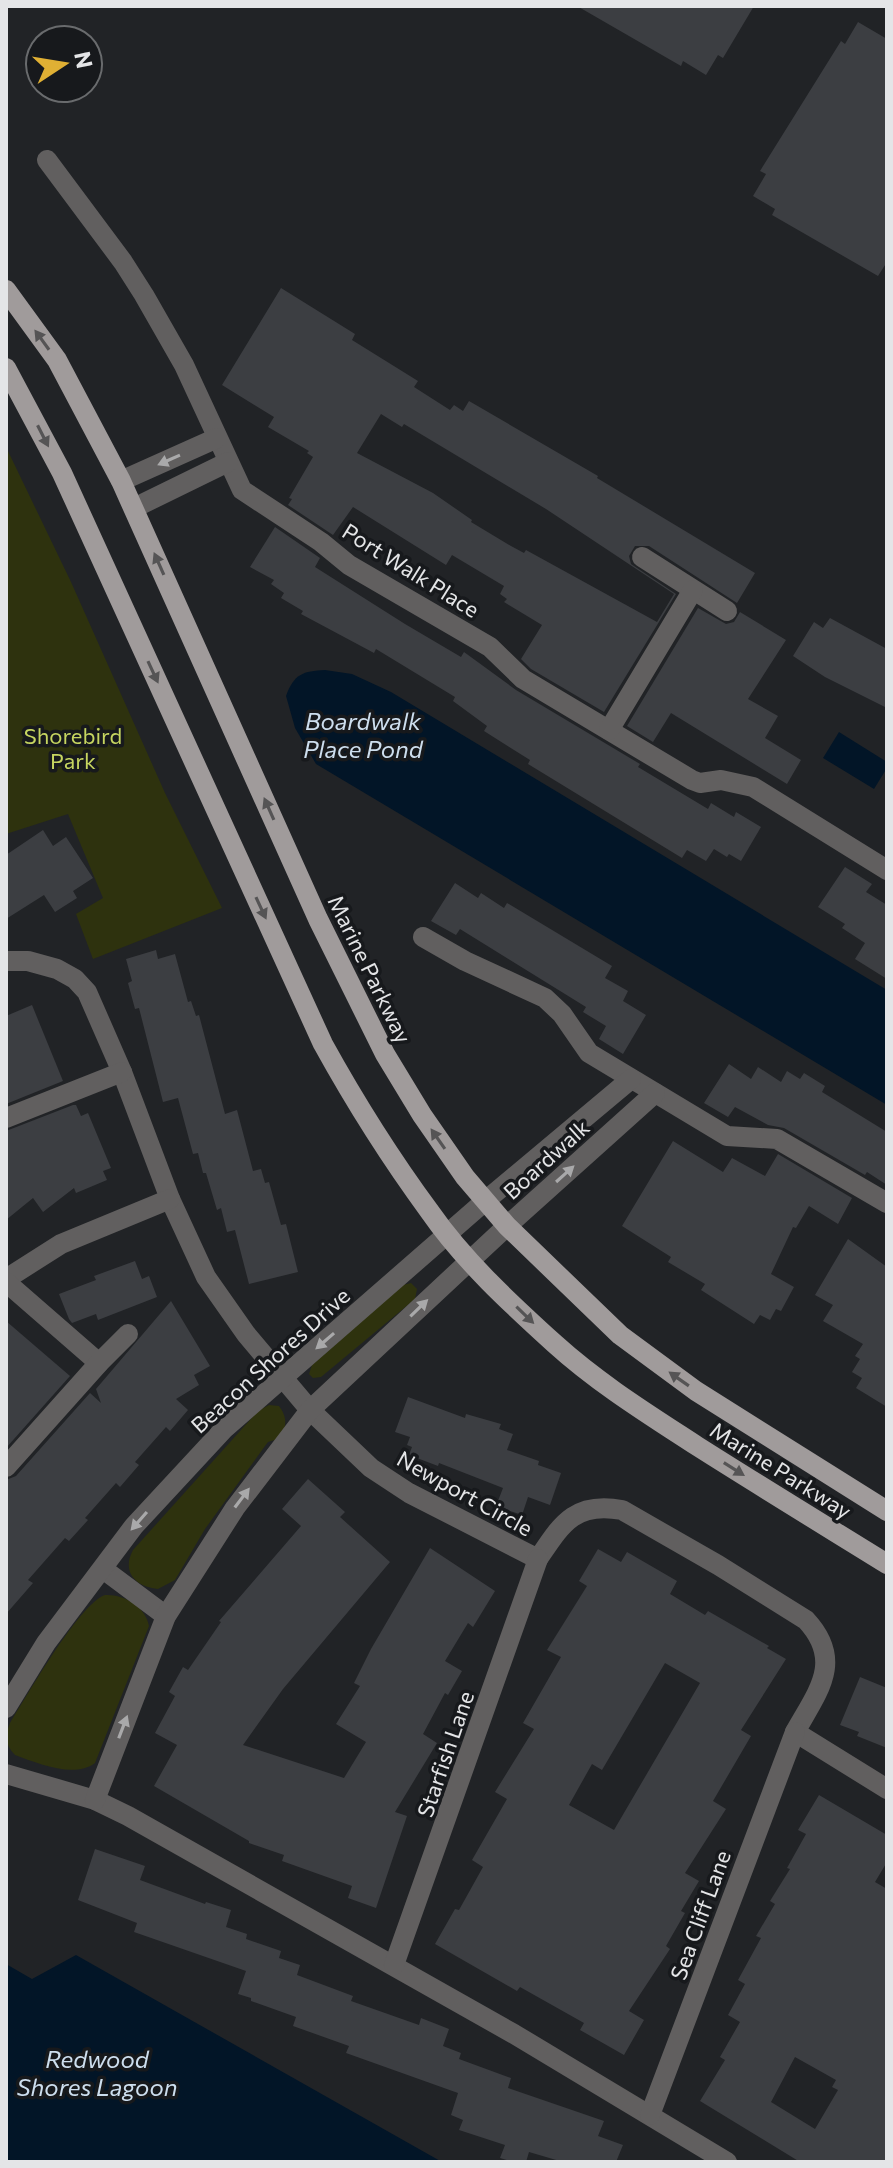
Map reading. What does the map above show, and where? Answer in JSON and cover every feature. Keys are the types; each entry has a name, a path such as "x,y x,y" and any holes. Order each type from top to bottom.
{"main road":[{"name":"Marine Parkway","path":"6,290 57,360 121,481 318,919 385,1054 422,1115 484,1202 604,1320 664,1369 887,1511"},
{"name":"Marine Parkway","path":"6,368 62,473 323,1044 344,1083 430,1213 470,1261 556,1345 604,1384 887,1564"}],"street":[{"name":"Port Walk Place","path":"47,160 144,295 184,365 242,490 321,542 349,565 490,647 523,679 692,780 700,783 721,780 753,787 887,870"},
{"path":"121,481 217,438"},
{"path":"134,508 228,462"},
{"path":"642,557 727,611"},
{"path":"609,730 693,590"},
{"path":"423,937 465,961 545,998 562,1014 589,1053 727,1136 777,1139 887,1203"},
{"name":"Newport Circle","path":"6,961 38,963 57,969 87,992 122,1072 170,1199 206,1277 246,1334 310,1410 371,1468 409,1493 538,1559 563,1522 590,1510 605,1507 622,1510 806,1620 824,1646 827,1669 795,1732"},
{"path":"6,1118 122,1072"},
{"name":"Boardwalk","path":"484,1202 631,1079"},
{"name":"Boardwalk","path":"470,1261 655,1093"},
{"path":"99,1363 6,1280 27,1263 61,1244 170,1199"},
{"name":"Beacon Shores Drive","path":"6,1708 46,1643 134,1526 224,1429 484,1202"},
{"path":"95,1800 166,1616 235,1508 310,1410 470,1261"},
{"path":"6,1467 128,1334"},
{"name":"Starfish Lane","path":"394,1965 538,1559"},
{"path":"103,1569 166,1616"},
{"path":"795,1732 887,1789"},
{"name":"Sea Cliff Lane","path":"650,2115 795,1732"},
{"path":"6,1774 95,1800 128,1816 394,1965 727,2162"}],"green space":[{"name":"Shorebird Park","path":"6,447 71,582 165,793 222,908 93,959 76,914 103,898 68,814 6,834"},
{"path":"411,1283 417,1289 415,1299 321,1377 313,1378 309,1374 312,1365 403,1285"},
{"path":"269,1405 279,1406 284,1414 285,1426 281,1438 265,1446 205,1529 175,1580 158,1589 137,1582 129,1565 133,1550 258,1411"},
{"path":"105,1595 133,1603 144,1613 149,1626 95,1763 86,1768 66,1770 15,1755 7,1740 10,1723 68,1632 94,1602"}],"water":[{"name":"Boardwalk Place Pond","path":"325,670 352,674 391,692 887,990 887,1105 316,764 295,728 286,696 300,675"},
{"path":"839,732 887,762 887,768 874,789 823,758"},
{"name":"Redwood Shores Lagoon","path":"76,1955 442,2162 6,2162 6,1964 32,1979"}],"building":[{"path":"577,6 754,6 723,58 718,55 706,75 683,61 681,66"},
{"path":"858,22 887,39 887,262 878,276 772,215 775,209 753,196 766,174 760,171 841,41 845,44"},
{"path":"281,288 355,334 352,340 418,381 414,387 450,410 454,405 463,411 469,401 755,573 737,603 649,546 635,546 629,556 631,564 676,594 604,712 531,669 521,659 542,625 504,602 507,599 500,594 504,586 452,555 446,565 353,507 333,535 288,505 313,457 307,453 309,451 268,427 274,417 222,385","holes":["381,414 402,427 404,424 546,509 674,594 657,622 526,550 524,553 511,546 471,522 433,493 357,453"]},
{"path":"275,527 320,558 315,567 405,624 461,657 464,652 516,690 640,764 638,767 708,809 711,803 734,817 736,812 761,827 741,861 714,849 706,861 687,850 682,858 528,764 530,760 484,731 487,726 453,701 455,697 376,649 374,653 301,614 303,611 281,598 284,593 271,584 274,580 250,567"},
{"path":"698,608 726,624 734,622 740,612 786,640 748,699 778,716 765,738 801,760 787,784 671,713 653,742 627,726"},
{"path":"830,618 887,649 887,708 825,677 793,656 814,622 823,628"},
{"path":"43,830 53,846 66,837 93,878 73,891 77,898 55,912 44,895 6,919 6,855"},
{"path":"845,867 872,884 866,892 887,905 887,979 855,959 865,943 842,928 845,924 818,907"},
{"path":"455,883 478,898 481,893 504,908 507,903 612,966 605,978 628,991 623,1001 646,1015 623,1054 599,1039 606,1026 583,1012 586,1007 460,929 456,935 431,921"},
{"path":"156,950 158,959 175,954 188,1002 191,1001 196,1016 199,1015 225,1114 237,1110 253,1171 261,1169 265,1183 269,1182 281,1225 286,1224 298,1272 249,1284 235,1230 227,1232 221,1208 217,1210 198,1153 193,1154 178,1098 163,1102 139,1008 135,1009 128,983 132,981 126,959"},
{"path":"32,1005 63,1081 6,1104 6,1016"},
{"path":"729,1064 751,1079 758,1067 781,1082 787,1071 800,1079 804,1073 825,1086 822,1092 887,1132 887,1185 784,1128 768,1125 735,1107 728,1117 704,1103"},
{"path":"76,1105 81,1116 88,1113 111,1168 103,1171 107,1180 76,1193 74,1188 43,1212 33,1198 6,1220 6,1131"},
{"path":"673,1141 723,1172 732,1158 765,1176 778,1154 852,1198 838,1224 809,1206 796,1228 793,1227 771,1274 794,1287 781,1311 776,1309 770,1320 760,1315 754,1324 701,1290 705,1284 668,1262 671,1257 622,1226"},
{"path":"848,1239 887,1267 887,1407 856,1388 862,1378 852,1372 860,1359 855,1356 863,1344 823,1321 833,1305 815,1295"},
{"path":"135,1261 142,1279 149,1276 157,1297 98,1320 96,1314 72,1323 59,1294 96,1280 94,1276"},
{"path":"171,1301 210,1366 194,1375 199,1385 176,1399 188,1410 170,1431 166,1427 135,1462 139,1465 120,1487 116,1483 69,1541 65,1538 28,1580 33,1583 6,1614 6,1480 16,1476 90,1393 101,1403 96,1389"},
{"path":"6,1321 70,1376 6,1448"},
{"path":"408,1397 465,1418 466,1414 501,1424 499,1429 513,1434 507,1450 539,1461 538,1465 561,1473 550,1505 528,1497 522,1515 496,1506 503,1488 409,1455 412,1447 407,1445 410,1437 395,1432"},
{"path":"308,1479 345,1512 340,1517 390,1562 283,1689 243,1745 344,1778 366,1742 336,1724 360,1686 354,1683 371,1649 430,1548 495,1591 473,1627 468,1623 445,1661 462,1671 448,1695 445,1693 423,1734 437,1743 395,1812 407,1816 376,1908 348,1898 352,1886 282,1861 284,1855 249,1843 154,1786 177,1745 155,1733 175,1696 169,1692 183,1667 188,1670 219,1621 301,1526 282,1509"},
{"path":"598,1549 621,1562 627,1552 677,1581 670,1594 705,1615 708,1611 786,1659 741,1730 751,1736 713,1801 726,1809 685,1873 699,1881 681,1911 685,1913 666,1946 670,1949 629,2011 644,2020 624,2055 580,2030 584,2023 520,1987 517,1991 435,1944 483,1867 472,1860 507,1799 495,1792 534,1729 523,1723 561,1657 547,1650 587,1586 579,1581","holes":["665,1663 700,1683 614,1830 569,1805 592,1764 602,1770"]},
{"path":"860,1677 887,1688 887,1748 857,1736 859,1732 840,1725"},
{"path":"819,1795 887,1835 887,1862 875,1882 887,1889 887,2162 800,2162 700,2101 725,2060 720,2057 740,2022 728,2015 745,1984 738,1980 761,1938 756,1936 775,1904 770,1901 790,1869 787,1868 806,1834 798,1830","holes":["795,2057 836,2080 832,2087 838,2090 815,2129 771,2102"]},
{"path":"95,1849 145,1866 140,1880 205,1904 231,1910 226,1927 247,1934 246,1939 281,1951 279,1958 300,1965 297,1975 353,1996 351,2001 419,2025 421,2018 449,2029 443,2046 461,2053 459,2059 511,2078 508,2088 604,2121 598,2136 623,2145 616,2162 563,2162 529,2152 526,2162 500,2158 505,2145 459,2130 463,2120 451,2115 458,2093 346,2053 349,2046 293,2026 296,2017 238,1994 246,1971 134,1932 137,1923 78,1900"}]}
